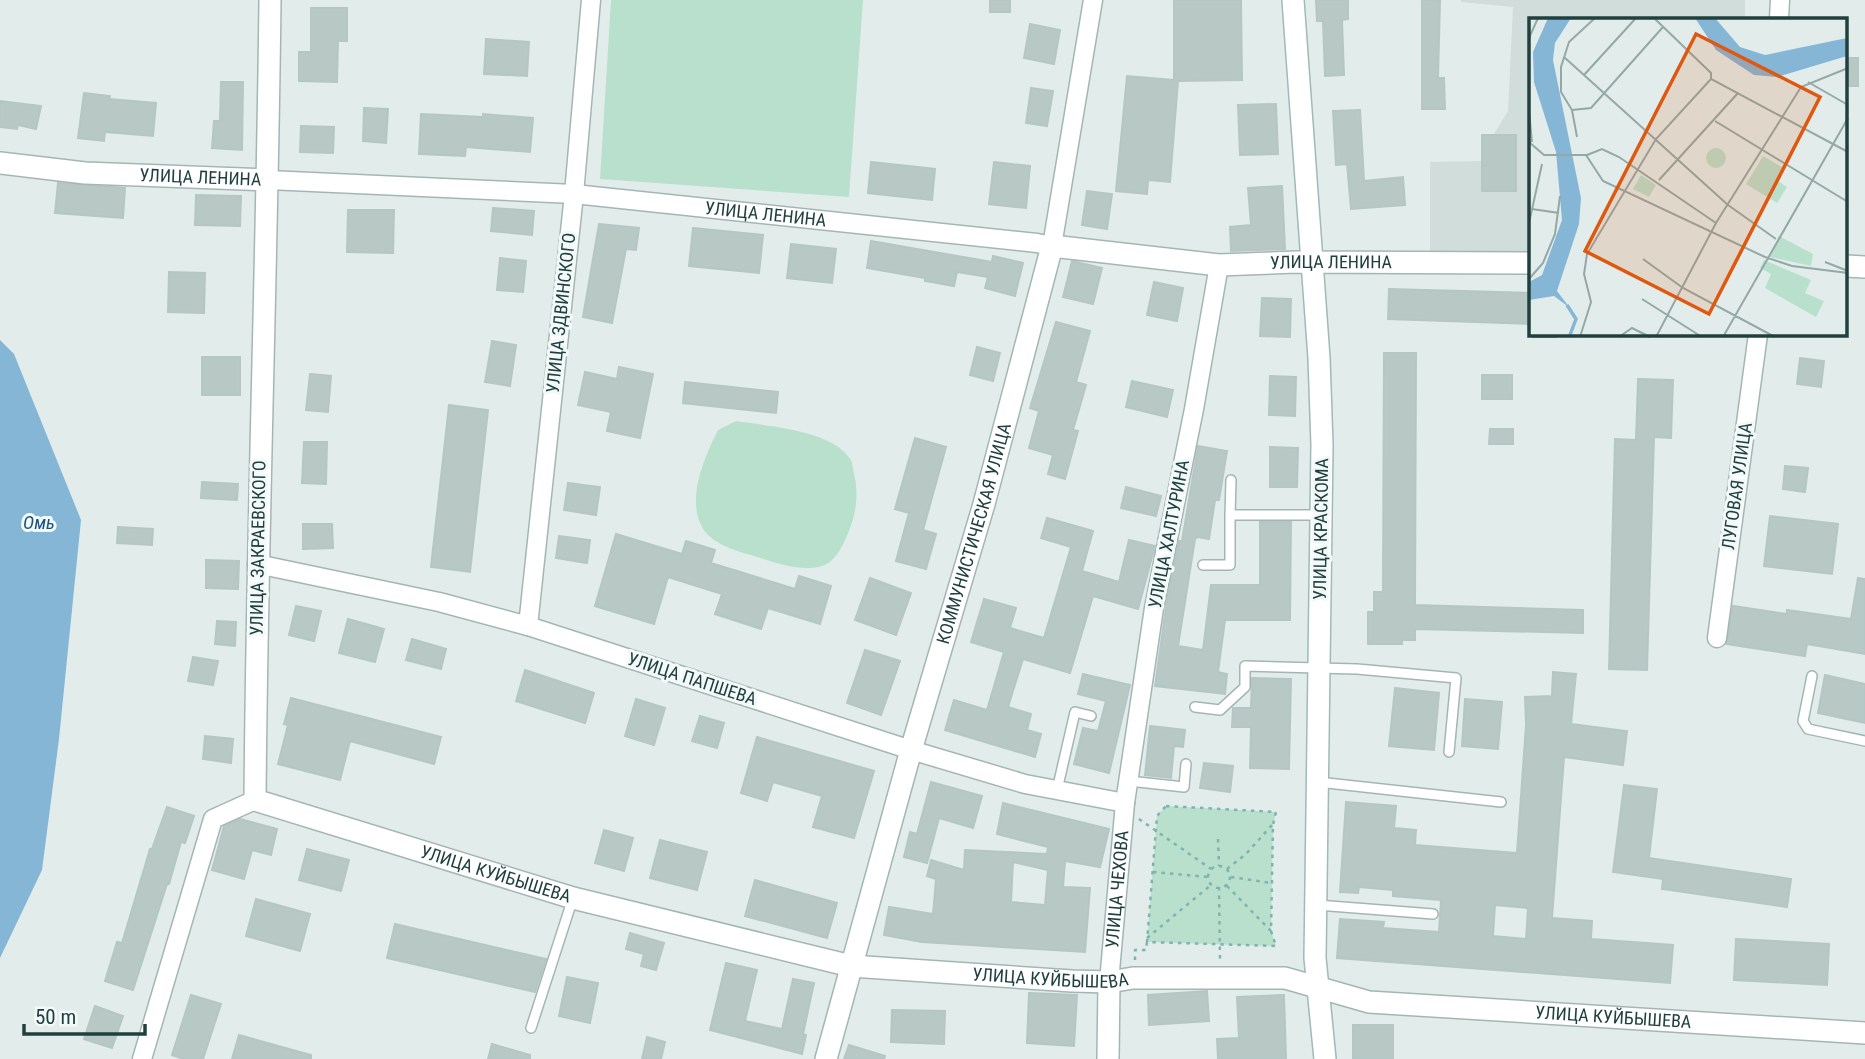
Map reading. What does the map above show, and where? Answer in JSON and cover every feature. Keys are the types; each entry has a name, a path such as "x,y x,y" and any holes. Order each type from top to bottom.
{"street":[{"name":"УЛИЦА ЗАКРАЕВСКОГО","path":"255,800 257,564 268,180 270,0"},
{"name":"УЛИЦА ЗДВИНСКОГО","path":"528,626 574,194 591,0"},
{"name":"КОММУНИСТИЧЕСКАЯ УЛИЦА","path":"826,1059 911,750 984,504 1052,246 1093,0"},
{"name":"УЛИЦА КРАСКОМА","path":"1293,0 1319,358 1322,445 1315,958 1325,1059"},
{"path":"1779,18 1780,0"},
{"name":"УЛИЦА ЛЕНИНА","path":"0,163 85,173 574,194 1219,265 1529,263"},
{"name":"УЛИЦА ХАЛТУРИНА","path":"1125,807 1154,608 1194,410 1219,265"},
{"name":"ЛУГОВАЯ УЛИЦА","path":"1717,638 1758,336"},
{"name":"УЛИЦА ПАПШЕВА","path":"257,564 439,602 528,626 911,750 1026,784 1125,807"},
{"path":"142,1059 213,819 255,800"},
{"name":"УЛИЦА КУЙБЫШЕВА","path":"255,800 573,898 851,966 1109,982 1133,978 1285,978 1369,1002 1865,1033"},
{"name":"УЛИЦА ЧЕХОВА","path":"1108,1059 1109,982 1125,807"}],"lane":[{"path":"1203,565 1230,565 1231,480"},
{"path":"1230,515 1321,515"},
{"path":"1195,707 1220,710 1245,687 1245,666 1357,669 1456,678 1449,752"},
{"path":"1812,676 1802,721 1804,726 1865,741"},
{"path":"1057,790 1075,712 1091,716"},
{"path":"1129,780 1184,787 1186,764"},
{"path":"1318,782 1501,802"},
{"path":"531,1028 573,898"},
{"path":"1315,905 1433,914"}],"path":[{"path":"1133,978 1135,950 1146,950 1157,816 1166,806 1276,812 1273,825 1272,931 1276,946 1147,940"},
{"path":"1125,807 1211,869"},
{"path":"1227,869 1246,854 1273,825"},
{"path":"1218,839 1219,866"},
{"path":"1211,885 1208,877 1211,869 1219,866 1227,869"},
{"path":"1226,885 1229,877 1227,869"},
{"path":"1153,872 1208,877"},
{"path":"1229,877 1272,883"},
{"path":"1147,940 1211,885"},
{"path":"1211,885 1226,885"},
{"path":"1226,885 1272,931"},
{"path":"1219,887 1220,979"}],"shaded area":[{"path":"1745,0 1745,18 1529,18 1529,251 1430,251 1430,162 1482,161 1482,135 1494,134 1508,111 1513,7 1461,2"}],"green space":[{"path":"611,0 863,0 849,197 600,179"},
{"path":"736,421 814,436 841,449 851,460 856,488 855,510 844,542 830,562 819,567 803,568 772,562 718,543 700,524 696,497 702,468 718,430"},
{"path":"1166,806 1276,812 1273,825 1271,931 1276,946 1147,942 1157,816"}],"water":[{"name":"Омь","path":"0,340 14,354 81,520 59,739 42,870 0,958"}],"building":[{"path":"990,0 1010,0 1010,12 990,12"},
{"path":"1174,0 1241,0 1242,80 1178,81 1170,182 1148,180 1147,194 1116,191 1127,76 1174,80"},
{"path":"1316,0 1348,0 1348,19 1342,20 1344,75 1325,76 1323,21 1317,21"},
{"path":"1422,0 1440,0 1438,78 1444,78 1445,109 1422,109"},
{"path":"311,8 347,8 347,41 338,41 337,82 299,81 299,52 311,52"},
{"path":"1030,24 1060,30 1054,64 1024,58"},
{"path":"486,39 529,42 527,76 484,74"},
{"path":"1848,58 1858,58 1858,86 1848,86"},
{"path":"221,82 243,82 242,150 212,148 214,121 220,121"},
{"path":"1031,88 1053,91 1047,126 1026,123"},
{"path":"84,93 110,96 109,99 156,103 153,136 105,132 104,141 78,138"},
{"path":"0,101 41,106 36,129 18,125 17,129 0,127"},
{"path":"1276,104 1278,154 1240,155 1238,105"},
{"path":"364,108 388,109 386,143 363,141"},
{"path":"1360,110 1364,181 1403,177 1405,205 1351,209 1347,164 1336,165 1333,111"},
{"path":"421,114 483,117 483,114 533,118 530,152 466,147 465,156 419,154"},
{"path":"301,126 334,127 333,153 300,152"},
{"path":"1482,135 1516,135 1516,191 1482,191"},
{"path":"871,162 935,169 932,200 868,193"},
{"path":"994,162 1030,166 1026,208 989,204"},
{"path":"58,183 125,188 123,218 55,213"},
{"path":"1282,186 1285,249 1231,251 1230,227 1251,225 1248,188"},
{"path":"1087,191 1112,194 1107,229 1082,225"},
{"path":"196,195 241,196 240,226 195,225"},
{"path":"493,208 534,211 532,235 491,231"},
{"path":"348,210 394,210 393,253 347,252"},
{"path":"599,224 639,228 636,250 626,249 612,323 583,317"},
{"path":"693,228 763,235 759,273 689,266"},
{"path":"871,241 992,262 993,256 1023,263 1015,296 985,288 988,277 957,272 954,286 867,268"},
{"path":"791,244 836,249 832,283 787,278"},
{"path":"500,258 526,261 523,292 497,290"},
{"path":"1072,261 1102,268 1093,304 1063,297"},
{"path":"169,272 205,273 204,313 168,312"},
{"path":"1154,282 1183,288 1177,321 1147,315"},
{"path":"1389,289 1529,293 1529,324 1388,319"},
{"path":"1262,298 1291,299 1290,337 1260,336"},
{"path":"1056,322 1090,331 1076,382 1086,385 1073,430 1078,431 1065,479 1048,474 1053,455 1029,448 1039,411 1030,408"},
{"path":"492,341 516,345 510,386 485,382"},
{"path":"977,347 1000,353 993,381 970,375"},
{"path":"1384,353 1416,353 1415,605 1583,610 1583,633 1415,629 1415,640 1402,640 1402,644 1368,644 1368,612 1374,612 1374,592 1383,592"},
{"path":"202,357 240,357 240,395 202,395"},
{"path":"1800,358 1824,361 1821,387 1797,384"},
{"path":"619,367 653,374 640,438 607,431 611,412 578,405 585,372 617,379"},
{"path":"310,374 331,376 328,412 306,410"},
{"path":"1482,375 1512,375 1512,399 1482,399"},
{"path":"1270,376 1296,377 1295,416 1269,415"},
{"path":"1638,379 1673,380 1671,438 1654,437 1647,670 1609,669 1615,439 1636,440"},
{"path":"1132,381 1173,390 1167,417 1126,407"},
{"path":"685,382 778,392 776,413 683,403"},
{"path":"449,405 488,410 470,572 431,567"},
{"path":"1490,429 1513,429 1513,444 1489,444"},
{"path":"915,438 946,447 923,530 936,534 926,569 896,561 909,513 895,509"},
{"path":"304,442 327,442 326,484 302,483"},
{"path":"1198,446 1227,451 1209,539 1195,539 1178,646 1203,650 1211,585 1260,585 1260,522 1291,522 1290,620 1225,620 1218,672 1227,674 1225,694 1155,686 1167,600 1179,541 1182,541"},
{"path":"1270,447 1298,448 1297,487 1270,487"},
{"path":"1785,466 1808,468 1805,492 1783,489"},
{"path":"202,482 238,484 237,500 201,498"},
{"path":"568,483 600,487 596,515 564,510"},
{"path":"1126,487 1161,496 1156,516 1121,508"},
{"path":"1770,516 1838,524 1832,574 1764,566"},
{"path":"1047,518 1093,531 1082,571 1119,582 1129,540 1155,546 1138,609 1093,596 1070,673 1023,659 1008,707 1031,714 1027,730 1041,734 1035,757 945,730 954,700 987,710 1004,652 971,642 984,599 1016,608 1010,628 1044,638 1071,547 1041,538"},
{"path":"303,524 332,524 333,548 303,549"},
{"path":"118,527 153,529 152,545 117,543"},
{"path":"616,534 682,554 686,541 715,550 711,563 795,589 799,576 831,586 820,624 768,608 761,629 715,614 722,594 668,577 654,624 595,606"},
{"path":"559,536 590,540 587,563 556,558"},
{"path":"206,560 239,561 238,589 206,588"},
{"path":"870,578 911,593 896,635 855,620"},
{"path":"1858,578 1865,579 1865,654 1807,644 1805,656 1726,644 1733,606 1851,619"},
{"path":"296,606 321,611 314,641 289,635"},
{"path":"348,619 384,629 375,662 339,653"},
{"path":"217,621 236,622 235,646 215,644"},
{"path":"412,639 446,649 441,669 406,660"},
{"path":"865,650 900,661 881,715 847,703"},
{"path":"193,657 218,661 213,685 188,681"},
{"path":"525,670 594,693 585,723 516,701"},
{"path":"1553,672 1576,674 1571,724 1627,731 1623,765 1564,757 1552,918 1592,921 1591,939 1673,945 1670,983 1337,958 1340,919 1384,922 1383,928 1439,932 1441,900 1393,896 1393,890 1359,887 1358,893 1340,892 1346,802 1396,806 1394,828 1416,830 1415,845 1517,853 1526,725 1525,697 1552,696","holes":["1495,905 1528,908 1526,939 1493,936"]},
{"path":"1083,674 1130,685 1109,773 1074,764 1083,728 1098,731 1106,701 1078,694"},
{"path":"1825,675 1865,684 1865,723 1818,713"},
{"path":"1252,678 1291,679 1289,769 1250,768 1251,727 1232,727 1233,708 1251,708"},
{"path":"1395,688 1439,693 1434,750 1389,746"},
{"path":"291,698 441,737 434,764 350,741 340,780 278,764 288,725 284,724"},
{"path":"636,699 665,708 654,745 625,736"},
{"path":"1465,699 1502,702 1498,749 1462,746"},
{"path":"700,716 724,723 717,748 692,741"},
{"path":"1150,726 1185,730 1183,747 1174,746 1171,778 1145,775"},
{"path":"205,736 233,739 231,763 203,759"},
{"path":"757,737 874,771 854,838 813,827 822,796 773,782 767,801 741,793"},
{"path":"1204,763 1233,766 1230,792 1200,788"},
{"path":"931,782 982,796 973,828 939,818 927,863 904,857 910,832 917,834"},
{"path":"1624,785 1657,789 1649,858 1791,879 1787,907 1662,889 1663,879 1613,872"},
{"path":"1003,803 1109,829 1100,867 1065,861 1063,887 1090,888 1085,952 922,942 884,935 889,907 933,914 936,879 927,876 931,860 964,870 965,850 1047,854 1048,847 997,834","holes":["1013,862 1048,870 1045,905 1011,902"]},
{"path":"167,807 194,816 185,843 181,842 133,990 105,981 117,942 122,943 150,849"},
{"path":"240,819 277,829 271,855 252,850 244,879 212,870 224,826"},
{"path":"604,830 633,838 624,871 595,863"},
{"path":"660,840 707,852 697,890 650,878"},
{"path":"307,849 349,860 341,891 299,880"},
{"path":"755,880 837,903 827,938 745,916"},
{"path":"256,899 310,914 300,951 246,936"},
{"path":"395,924 546,959 535,992 387,958"},
{"path":"630,933 664,943 656,970 641,966 644,954 626,949"},
{"path":"1736,939 1829,944 1827,985 1734,980"},
{"path":"726,963 757,970 745,1021 782,1029 793,979 814,983 803,1034 806,1035 802,1054 710,1030"},
{"path":"567,977 598,983 590,1023 559,1016"},
{"path":"1207,991 1209,1021 1149,1025 1148,995"},
{"path":"1029,993 1077,995 1074,1046 1027,1043"},
{"path":"191,995 221,1004 203,1059 184,1059 172,1055"},
{"path":"1284,995 1286,1059 1218,1059 1217,1039 1239,1038 1237,997"},
{"path":"95,1006 123,1016 112,1048 84,1039"},
{"path":"892,1010 945,1011 944,1044 891,1042"},
{"path":"1353,1025 1393,1025 1393,1059 1353,1059"},
{"path":"239,1035 311,1055 311,1059 232,1059"},
{"path":"647,1037 665,1042 661,1059 642,1059"},
{"path":"492,1044 530,1055 530,1059 488,1059"},
{"path":"849,1045 885,1056 884,1059 844,1059"}]}
